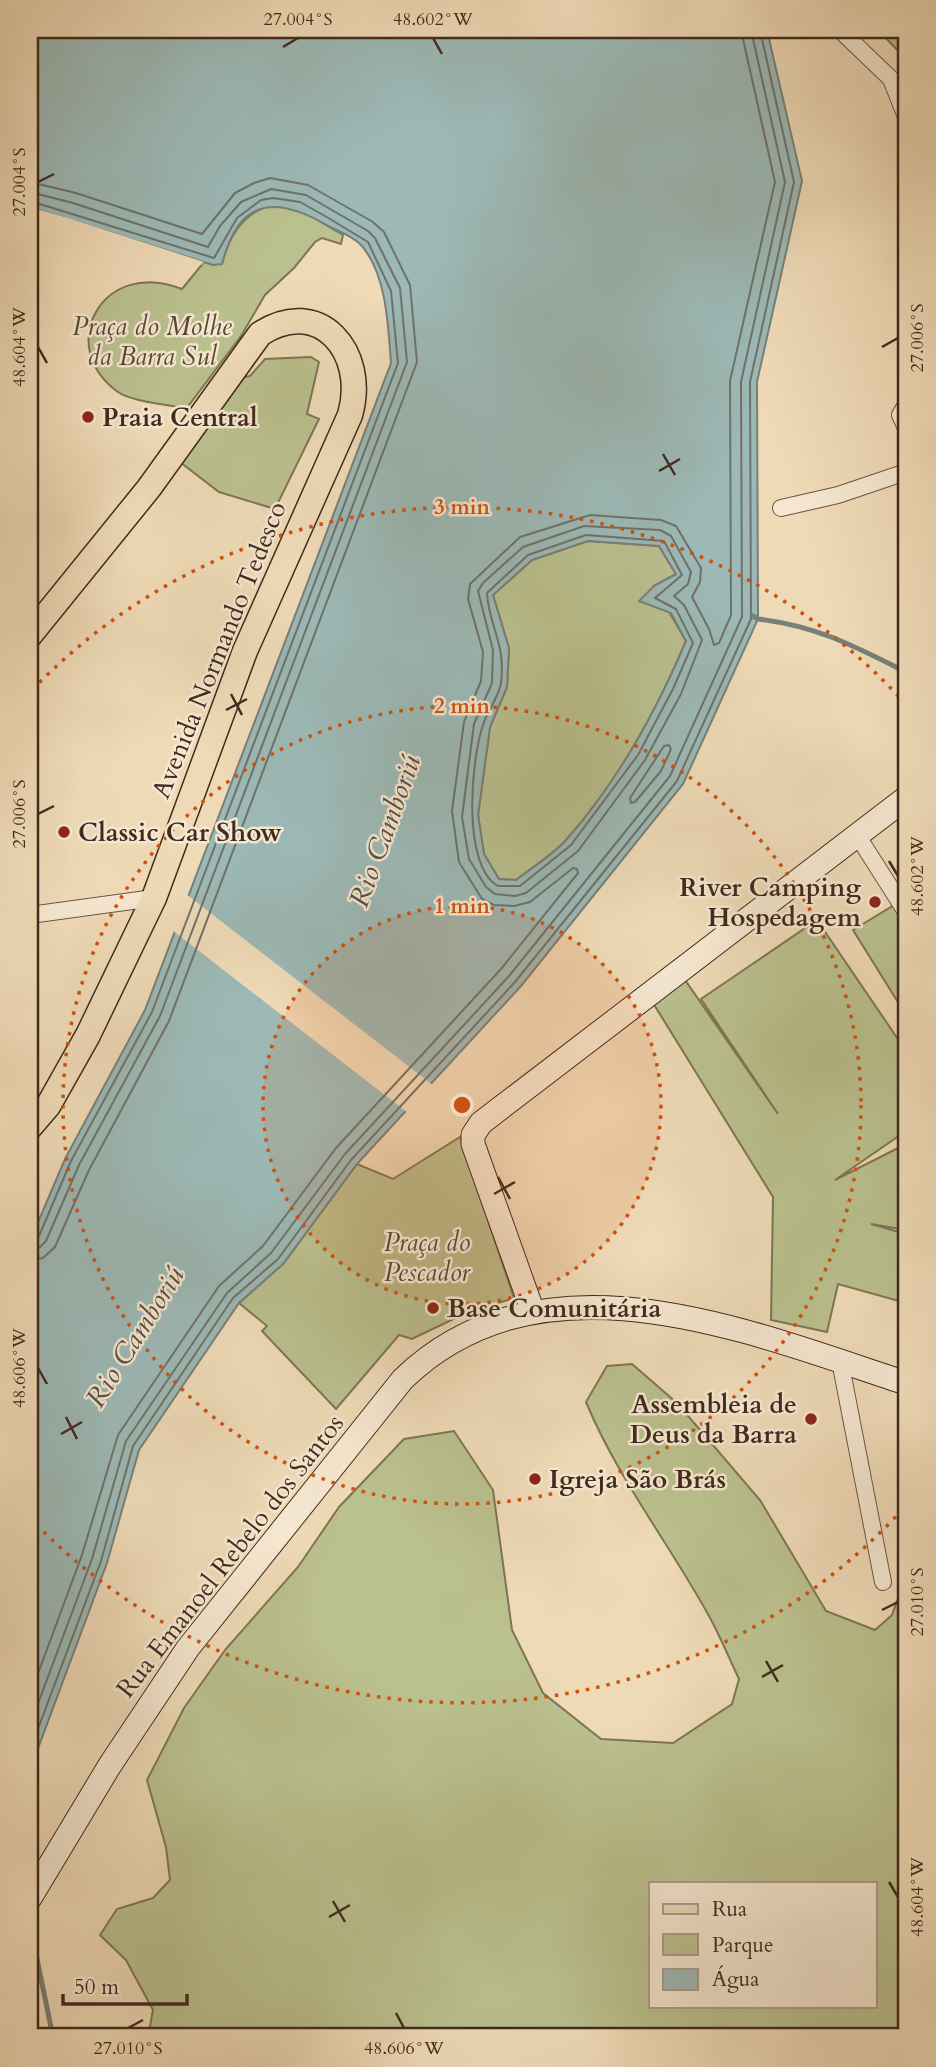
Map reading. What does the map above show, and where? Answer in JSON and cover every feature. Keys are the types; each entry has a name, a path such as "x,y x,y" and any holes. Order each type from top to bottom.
{"main road":[{"name":"Avenida Normando Tedesco","path":"30,635 149,488 260,334 269,328 298,322 316,326 337,338 351,359 355,383 354,402 245,651 154,898 88,1035 48,1106 30,1127"},
{"path":"533,1312 473,1144 473,1135 481,1123 906,798"},
{"name":"Rua Emanoel Rebelo dos Santos","path":"35,1890 110,1765 188,1648 402,1379 451,1342 482,1328 533,1312 603,1306 679,1315 840,1361 906,1383"}],"street":[{"path":"840,30 891,79 906,117"},
{"path":"906,405 900,415 906,428"},
{"path":"781,508 838,495 906,472"},
{"path":"857,835 906,912"},
{"path":"30,915 154,898"},
{"path":"840,1361 883,1582"}],"green space":[{"path":"878,30 906,30 906,59"},
{"name":"Praça do Molhe da Barra Sul","path":"273,205 299,209 343,235 341,244 322,238 315,242 294,268 265,295 241,336 186,409 141,400 118,392 99,373 90,352 89,331 96,311 110,295 130,285 154,282 182,289 204,262 222,264 233,235 239,227 253,213"},
{"path":"311,357 319,362 307,414 319,419 275,509 219,492 180,462 234,379 250,376 265,359"},
{"path":"588,541 659,546 676,574 654,586 686,641 649,720 586,817 556,850 516,880 499,879 484,854 478,815 490,727 507,687 509,649 493,595 532,560"},
{"path":"896,904 906,921 906,1015 853,930"},
{"path":"817,920 906,1051 906,1131 835,1180 906,1144 906,1230 871,1224 906,1234 906,1303 838,1284 827,1332 771,1320 773,1197 653,1003 685,980 778,1114 701,999"},
{"name":"Praça do Pescador","path":"460,1137 514,1298 464,1314 412,1339 399,1335 336,1409 262,1331 267,1326 239,1303 283,1264 357,1164 393,1179"},
{"path":"632,1364 677,1403 760,1500 826,1611 875,1630 892,1615 906,1576 906,2037 148,2037 153,2010 126,1960 100,1935 117,1909 153,1898 170,1880 166,1847 147,1780 184,1708 225,1650 298,1567 339,1507 404,1439 454,1431 493,1490 512,1630 543,1693 601,1739 673,1743 732,1704 739,1679 717,1631 613,1458 586,1402 607,1366"}],"water":[{"name":"Rio Camboriú","path":"30,30 767,30 802,181 757,382 758,619 683,784 521,986 357,1164 283,1264 239,1303 139,1450 107,1563 30,1770 30,1241 65,1159 145,1010 391,363 385,302 377,272 370,258 354,239 306,215 289,209 260,209 237,227 222,264 213,265 30,207","holes":["588,541 659,546 676,574 654,586 639,601 671,613 686,641 662,694 619,770 567,839 516,880 499,879 484,854 478,815 490,727 507,687 509,648 493,595 532,560"]}],"pier":[{"path":"30,207 204,262 201,265 30,211"},
{"path":"186,894 434,1086 408,1113 172,930"}],"waterway":[{"path":"753,616 835,638 906,672"},
{"path":"30,1925 53,2037"}],"place":[{"name":"Praia Central","path":"88,417"},
{"name":"Classic Car Show","path":"64,832"},
{"name":"River Camping Hospedagem","path":"875,902"},
{"name":"Base Comunitária","path":"433,1308"},
{"name":"Assembleia de Deus da Barra","path":"811,1419"},
{"name":"Igreja São Brás","path":"535,1479"}]}
